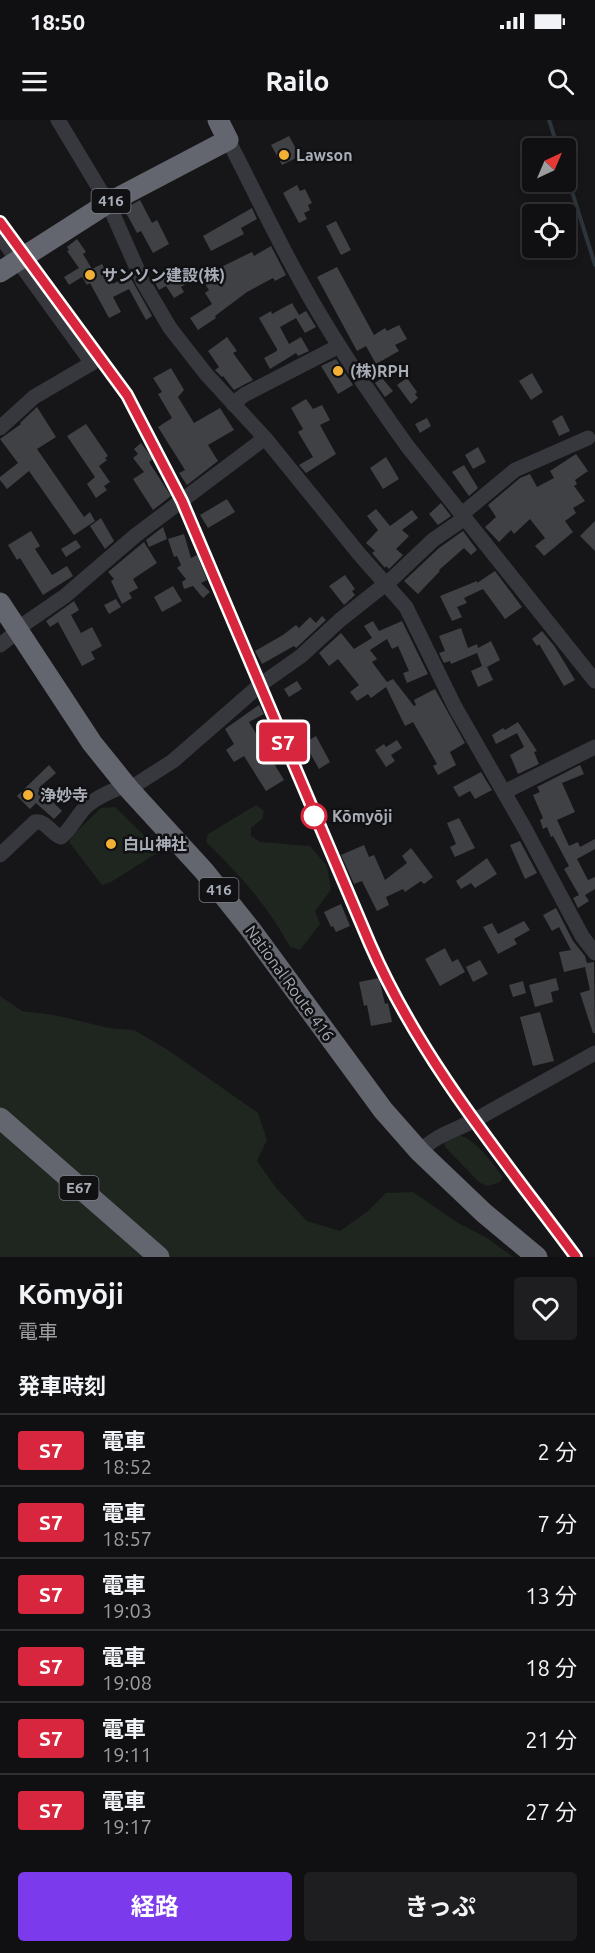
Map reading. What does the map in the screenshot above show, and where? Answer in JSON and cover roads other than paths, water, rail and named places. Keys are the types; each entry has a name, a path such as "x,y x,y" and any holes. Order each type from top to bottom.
{"highway":[{"path":"218,120 228,140"},
{"name":"416","path":"0,272 108,203 228,140"},
{"name":"National Route 416","path":"0,603 8,636 127,787 204,871 251,930 383,1110 420,1152 484,1213 537,1257"},
{"name":"E67","path":"0,1118 159,1257"}],"street":[{"path":"58,120 108,203 143,282 170,328 206,374 265,438 406,607 415,622 438,676 582,936 595,953"},
{"path":"228,140 299,278 339,346 408,447 595,681"},
{"path":"0,236 92,363 34,397 0,428"},
{"path":"233,404 244,395 339,346"},
{"path":"8,636 65,596 136,535 265,438"},
{"path":"0,855 35,822 44,824 55,835 61,837 84,809 97,799 127,787 173,762 260,686 301,656 340,620 386,584 515,470 588,438"},
{"path":"504,792 595,747"},
{"path":"420,1152 428,1143 454,1128 475,1120 595,1053"}],"waterway":[{"path":"549,120 555,138"},
{"path":"572,192 595,265"}],"railway":[{"path":"0,222 127,395 182,501 379,966 405,1015 432,1061 576,1257"}],"train":[{"name":"S7","path":"0,222 127,395 161,457 182,501 379,966 405,1016 432,1061 576,1257"}],"place":[{"name":"Lawson","path":"284,155"},
{"name":"サンソン建設(株)","path":"90,275"},
{"name":"(株)RPH","path":"338,371"},
{"name":"浄妙寺","path":"28,795"},
{"name":"Kōmyōji","path":"314,816"},
{"name":"白山神社","path":"111,844"}]}
